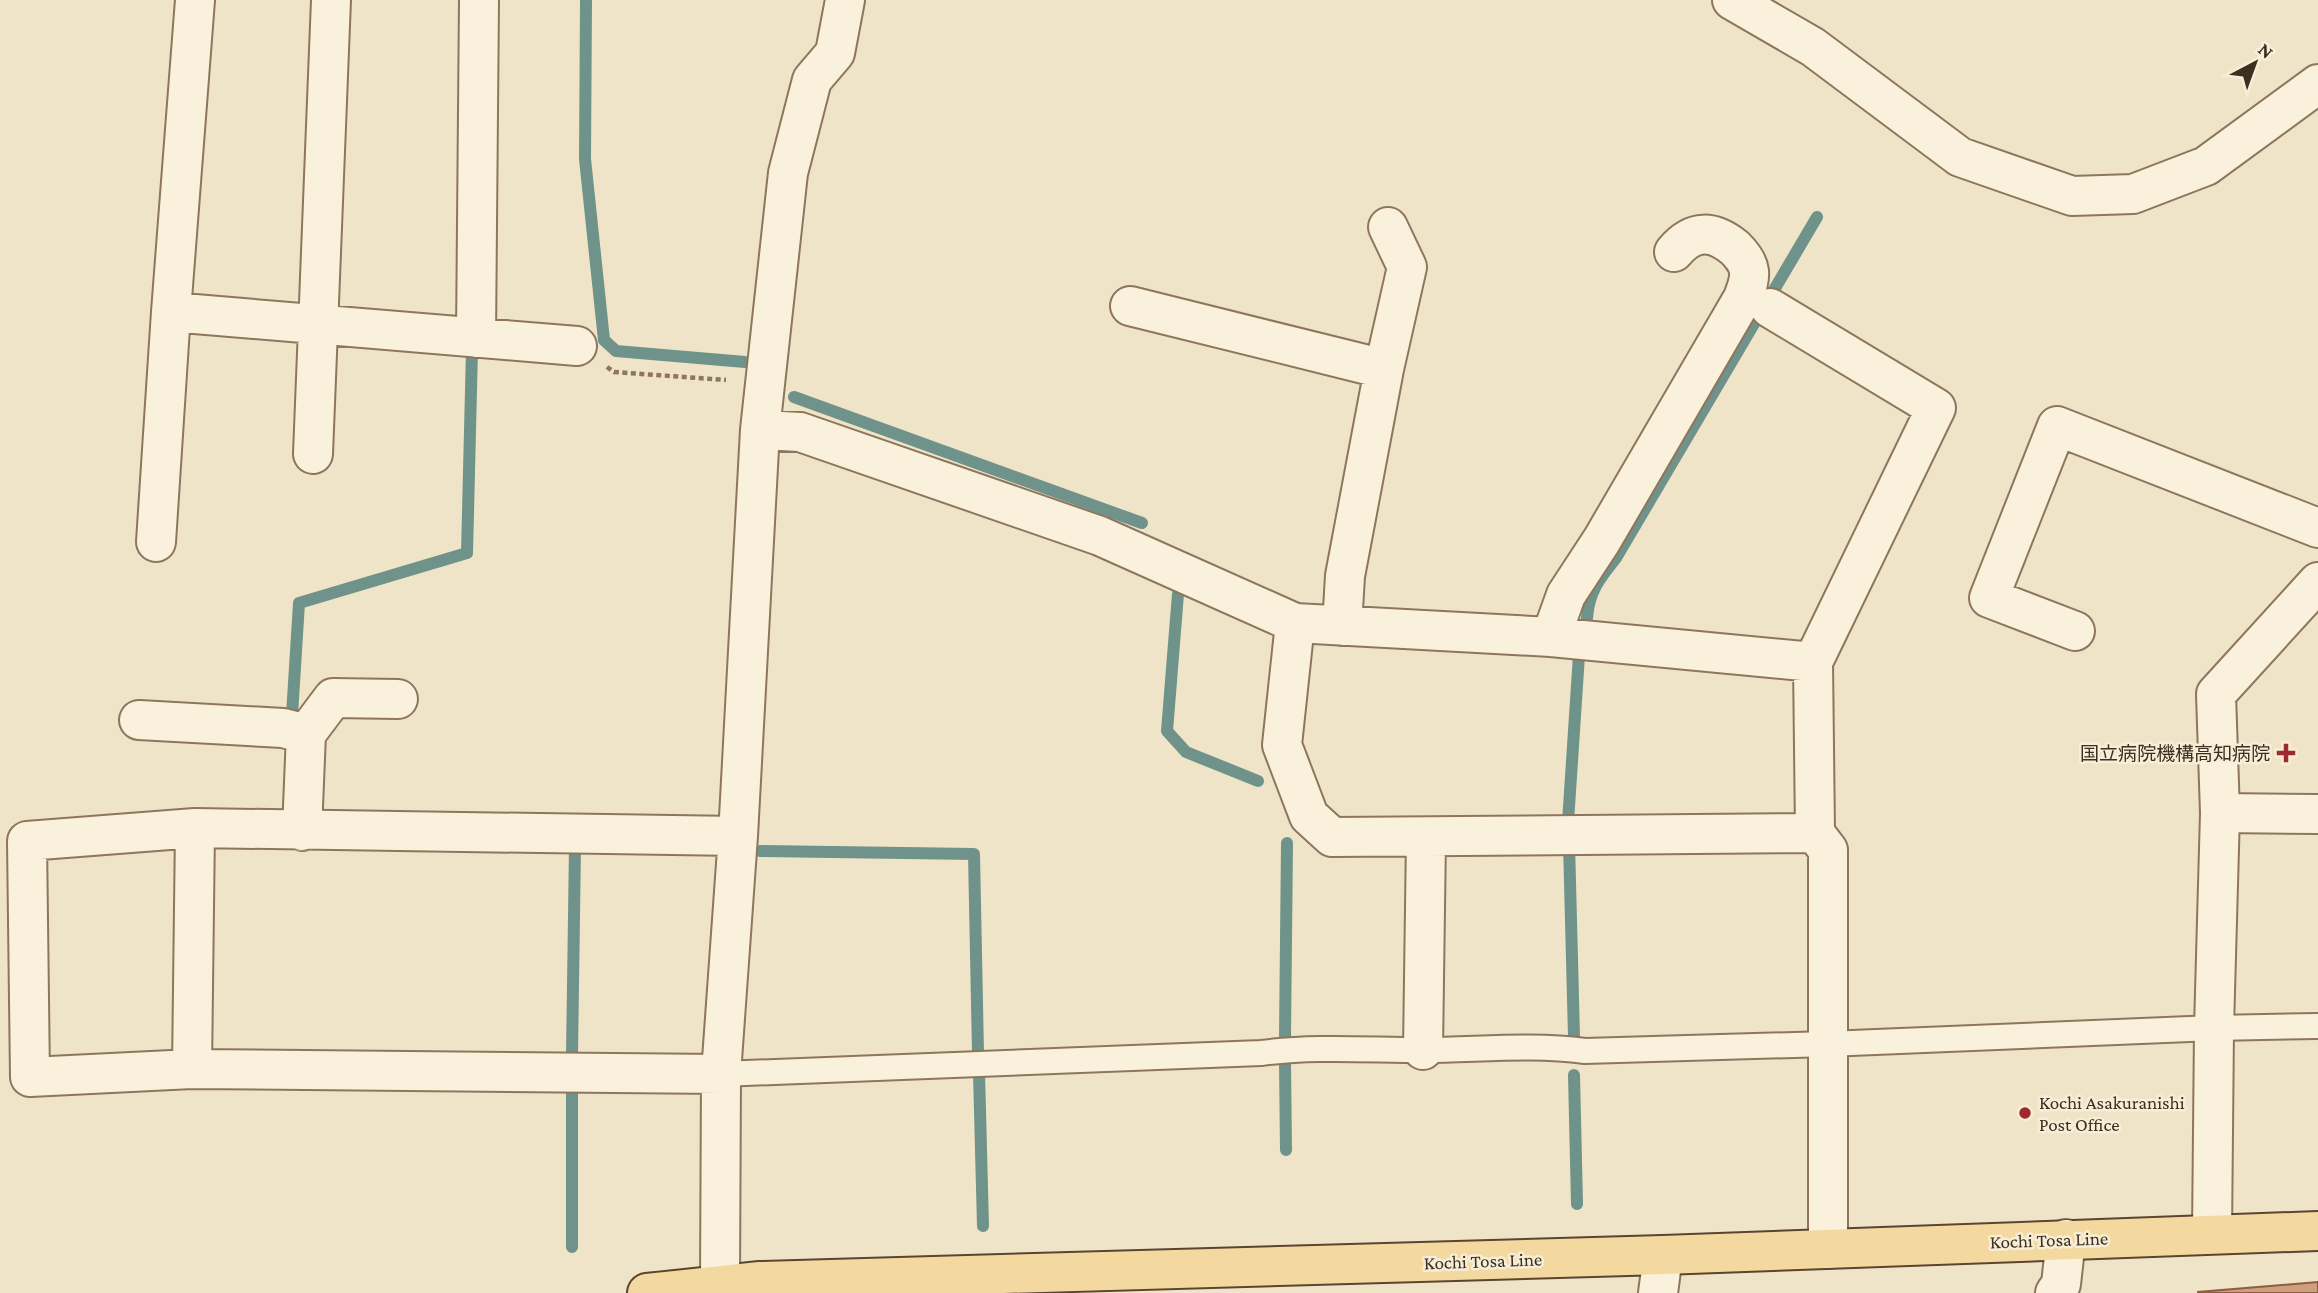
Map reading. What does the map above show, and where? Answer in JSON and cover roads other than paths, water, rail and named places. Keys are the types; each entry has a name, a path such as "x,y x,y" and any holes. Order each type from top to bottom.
{"main road":[{"name":"Kochi Tosa Line","path":"648,1293 720,1284 874,1286 2318,1231"}],"street":[{"path":"156,542 195,0"},
{"path":"313,454 331,0"},
{"path":"476,338 480,0"},
{"path":"720,1284 721,1074 738,836 760,430 788,173 812,80 835,53 845,0"},
{"path":"1732,0 1813,47 1960,157 2072,196 2133,194 2206,166 2318,84"},
{"path":"1342,626 1345,576 1384,369 1407,267 1388,227"},
{"path":"1551,637 1566,595 1622,505 1743,298 1749,283 1749,269 1740,253 1723,238 1704,234 1693,236 1682,242 1674,252"},
{"path":"1129,306 1384,369"},
{"path":"1770,307 1937,408 1813,662 1815,833 1828,850 1828,1249"},
{"path":"171,312 577,346"},
{"path":"2075,631 1989,598 2057,426 2318,528"},
{"path":"760,430 800,432 1100,536 1295,623 1551,637 1813,662"},
{"path":"2212,1234 2220,813 2216,694 2318,582"},
{"path":"1295,623 1282,746 1309,816 1332,837 1815,833"},
{"path":"302,831 306,734 333,698 398,699"},
{"path":"139,720 283,727 306,734"},
{"path":"2220,813 2318,814"},
{"path":"721,1074 192,1069 30,1077 27,841 195,828 738,836"},
{"path":"192,1069 195,828"},
{"path":"1423,1050 1426,837"},
{"path":"2055,1293 2061,1284 2066,1239"},
{"path":"1658,1293 1663,1255"}],"lane":[{"path":"721,1074 1233,1055 1300,1048 1559,1048 1585,1051 2318,1026"}],"waterway":[{"path":"586,0 585,159 604,340 616,351 745,362"},
{"path":"1587,618 1596,585 1616,558 1817,217"},
{"path":"292,715 299,603 467,553 472,350"},
{"path":"794,397 1142,523"},
{"path":"1178,594 1167,731 1186,752 1258,781"},
{"path":"1568,822 1579,655"},
{"path":"1285,1037 1287,843"},
{"path":"1569,843 1574,1037"},
{"path":"572,1055 575,847"},
{"path":"760,851 974,854 978,1053"},
{"path":"1285,1062 1286,1150"},
{"path":"979,1073 983,1226"},
{"path":"1574,1075 1577,1204"},
{"path":"572,1086 572,1247"}],"place":[{"name":"国立病院機構高知病院","path":"2286,753"},
{"name":"Kochi Asakuranishi Post Office","path":"2025,1113"}]}
